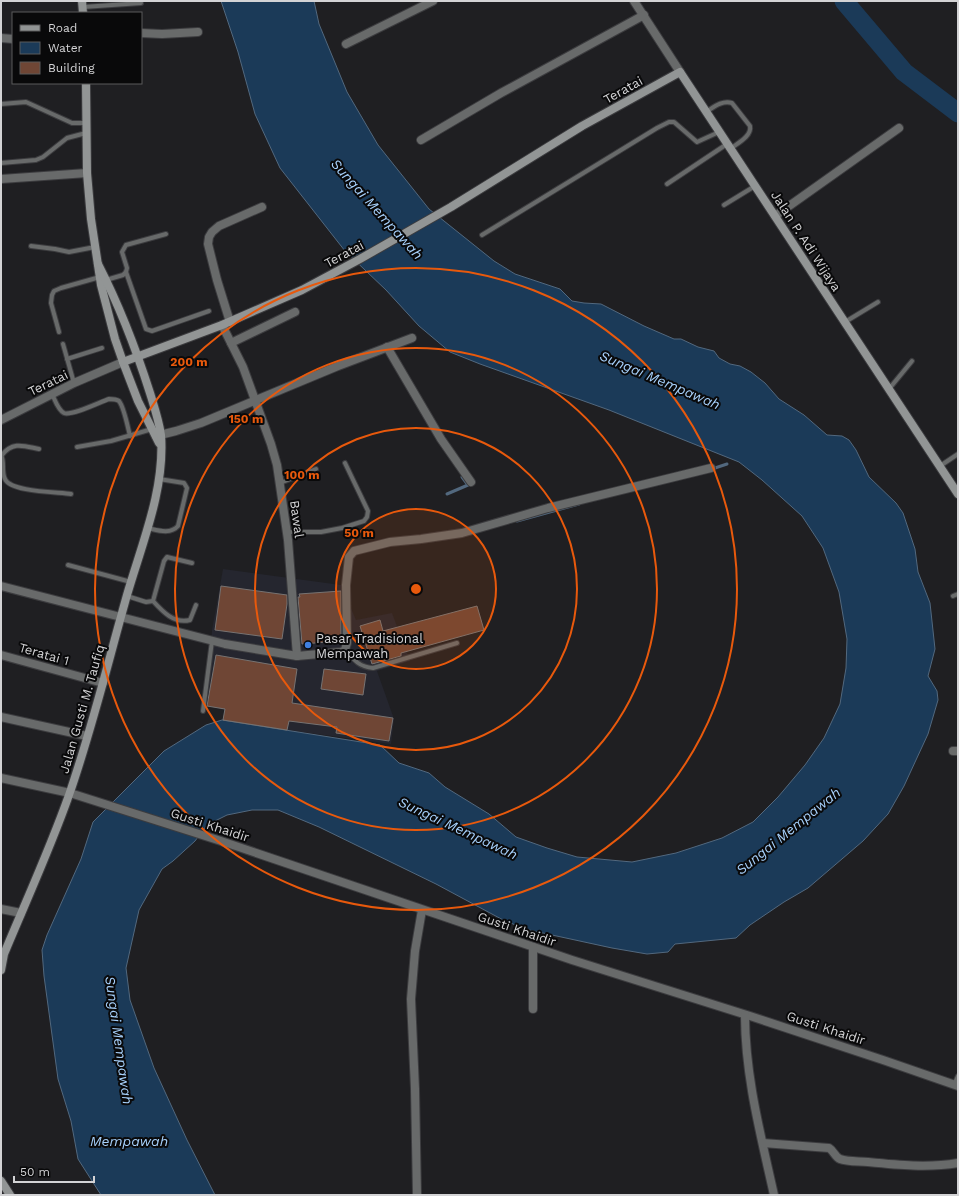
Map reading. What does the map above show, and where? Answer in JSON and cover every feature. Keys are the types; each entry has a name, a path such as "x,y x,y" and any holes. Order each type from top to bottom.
{"main road":[{"name":"Jalan P. Adi Wijaya","path":"680,72 958,494"},
{"name":"Teratai","path":"123,362 222,326 302,290 451,207 582,126 680,72"},
{"name":"Jalan Gusti M. Taufiq","path":"86,84 87,173 91,219 98,264 103,279 139,356 158,422 156,433"},
{"name":"Jalan Gusti M. Taufiq","path":"1,970 2,954 47,854 70,793 147,528 159,478 161,448 156,433 138,401 123,362 113,332 103,279"},
{"path":"1,1181 10,1195"}],"street":[{"path":"346,44 433,1"},
{"name":"Jalan P. Adi Wijaya","path":"634,1 680,72"},
{"path":"421,140 501,93 644,15"},
{"path":"142,33 162,34 198,32"},
{"path":"1,38 12,39"},
{"path":"775,216 899,128"},
{"path":"1,179 87,173"},
{"path":"230,322 208,244 209,237 219,226 262,207"},
{"path":"231,343 295,312"},
{"name":"Bawal","path":"222,326 243,367 271,444 277,465 287,532 297,656"},
{"path":"156,433 176,431 201,423 338,366 412,338"},
{"path":"387,347 441,439 471,482"},
{"name":"Teratai","path":"1,420 74,383 123,362"},
{"path":"1,586 212,640 297,656 341,652 345,650 348,639 346,576 349,557 354,551 390,542 462,533 548,508 711,468"},
{"name":"Teratai 1","path":"1,655 103,683"},
{"path":"1,717 87,736"},
{"name":"Gusti Khaidir","path":"1,778 70,793 221,841 533,947 876,1057 956,1086"},
{"path":"1,909 21,913"},
{"path":"417,1195 415,1089 411,999 415,951 422,910"},
{"path":"533,947 533,1009"},
{"path":"745,1015 747,1054 754,1102 774,1195"},
{"path":"763,1143 829,1148 840,1159 856,1161 907,1166 958,1163"}],"lane":[{"path":"82,7 141,3"},
{"path":"1,104 26,102 72,123 87,123"},
{"path":"667,184 749,134 750,126 732,103 728,102 719,104 706,112"},
{"path":"482,235 667,123 674,122 697,142 719,132"},
{"path":"1,163 36,160 43,157 67,138 87,133"},
{"path":"724,205 755,186"},
{"path":"166,234 126,244 122,252 127,268 126,272 146,329 152,331 209,311"},
{"path":"31,246 69,252 95,247"},
{"path":"59,332 51,303 54,291 61,288 123,275 126,272"},
{"path":"844,322 878,302"},
{"path":"62,344 74,383"},
{"path":"67,359 102,348"},
{"path":"888,389 912,361"},
{"path":"52,394 59,408 64,413 72,413 110,399 116,399 121,407 130,436"},
{"path":"77,447 130,436 156,433"},
{"path":"39,449 15,445 5,450 1,455 4,462 4,477 6,481 10,486 20,489 71,494"},
{"path":"939,466 958,454"},
{"path":"287,532 321,532 342,528 364,521 367,517 368,511 346,463"},
{"path":"280,483 316,469"},
{"path":"147,528 170,531 174,530 178,526 186,492 184,484 159,478"},
{"path":"153,601 166,557 168,556 192,563"},
{"path":"68,566 131,582"},
{"path":"953,596 958,594"},
{"path":"127,596 146,602 153,601"},
{"path":"153,601 169,616 182,620 190,620 196,605"},
{"path":"203,711 212,640"},
{"path":"345,650 355,662 362,666 373,668 457,643"},
{"path":"956,1086 958,1076"}],"shaded area":[{"name":"Pasar Tradisional Mempawah","path":"223,569 341,585 356,620 392,613 410,661 377,671 394,719 391,744 223,720 224,710 207,706 212,630"}],"water":[{"name":"Mempawah","path":"221,1 314,1 319,24 347,92 378,145 429,209 494,261 515,274 560,289 572,301 601,304 644,326 674,339 681,339 698,347 714,351 719,358 751,372 765,383 779,399 804,415 827,435 842,436 849,440 856,450 869,477 896,503 903,513 915,549 918,572 930,603 935,649 928,676 937,691 938,700 928,734 904,786 888,814 863,841 808,888 750,925 736,938 675,944 668,952 647,954 529,930 505,921 436,884 319,827 278,810 252,810 227,815 207,825 195,841 162,869 139,910 126,968 130,1000 154,1068 187,1140 215,1195 101,1195 78,1159 71,1121 58,1079 44,976 42,950 47,935 81,859 93,822 164,751 206,725 222,720 380,745 399,763 429,773 445,787 489,814 516,837 577,857 632,862 676,853 722,838 753,822 778,797 805,765 824,738 840,704 846,668 847,639 839,592 823,548 802,516 762,480 739,462 609,410 450,352 419,326 386,290 345,251 280,168 255,114 238,52"}],"building":[{"path":"221,586 287,595 282,639 215,630"},
{"path":"341,591 341,641 302,644 299,594"},
{"path":"477,606 484,630 401,653 401,656 372,664 360,626 380,620 383,631"},
{"path":"216,655 297,669 292,703 393,718 389,741 336,733 337,727 289,721 287,730 223,720 225,709 207,706"},
{"path":"324,669 366,674 363,695 321,689"}],"waterway":[{"path":"844,1 904,72 958,113"},
{"path":"712,469 727,464"},
{"path":"447,494 468,485 462,477"},
{"path":"517,521 579,504"}],"place":[{"name":"Pasar Tradisional Mempawah","path":"308,645"}],"water label":[{"name":"Sungai Mempawah","path":"377,209"},
{"name":"Sungai Mempawah","path":"660,380"},
{"name":"Sungai Mempawah","path":"458,828"},
{"name":"Sungai Mempawah","path":"788,831"},
{"name":"Sungai Mempawah","path":"119,1040"}]}
